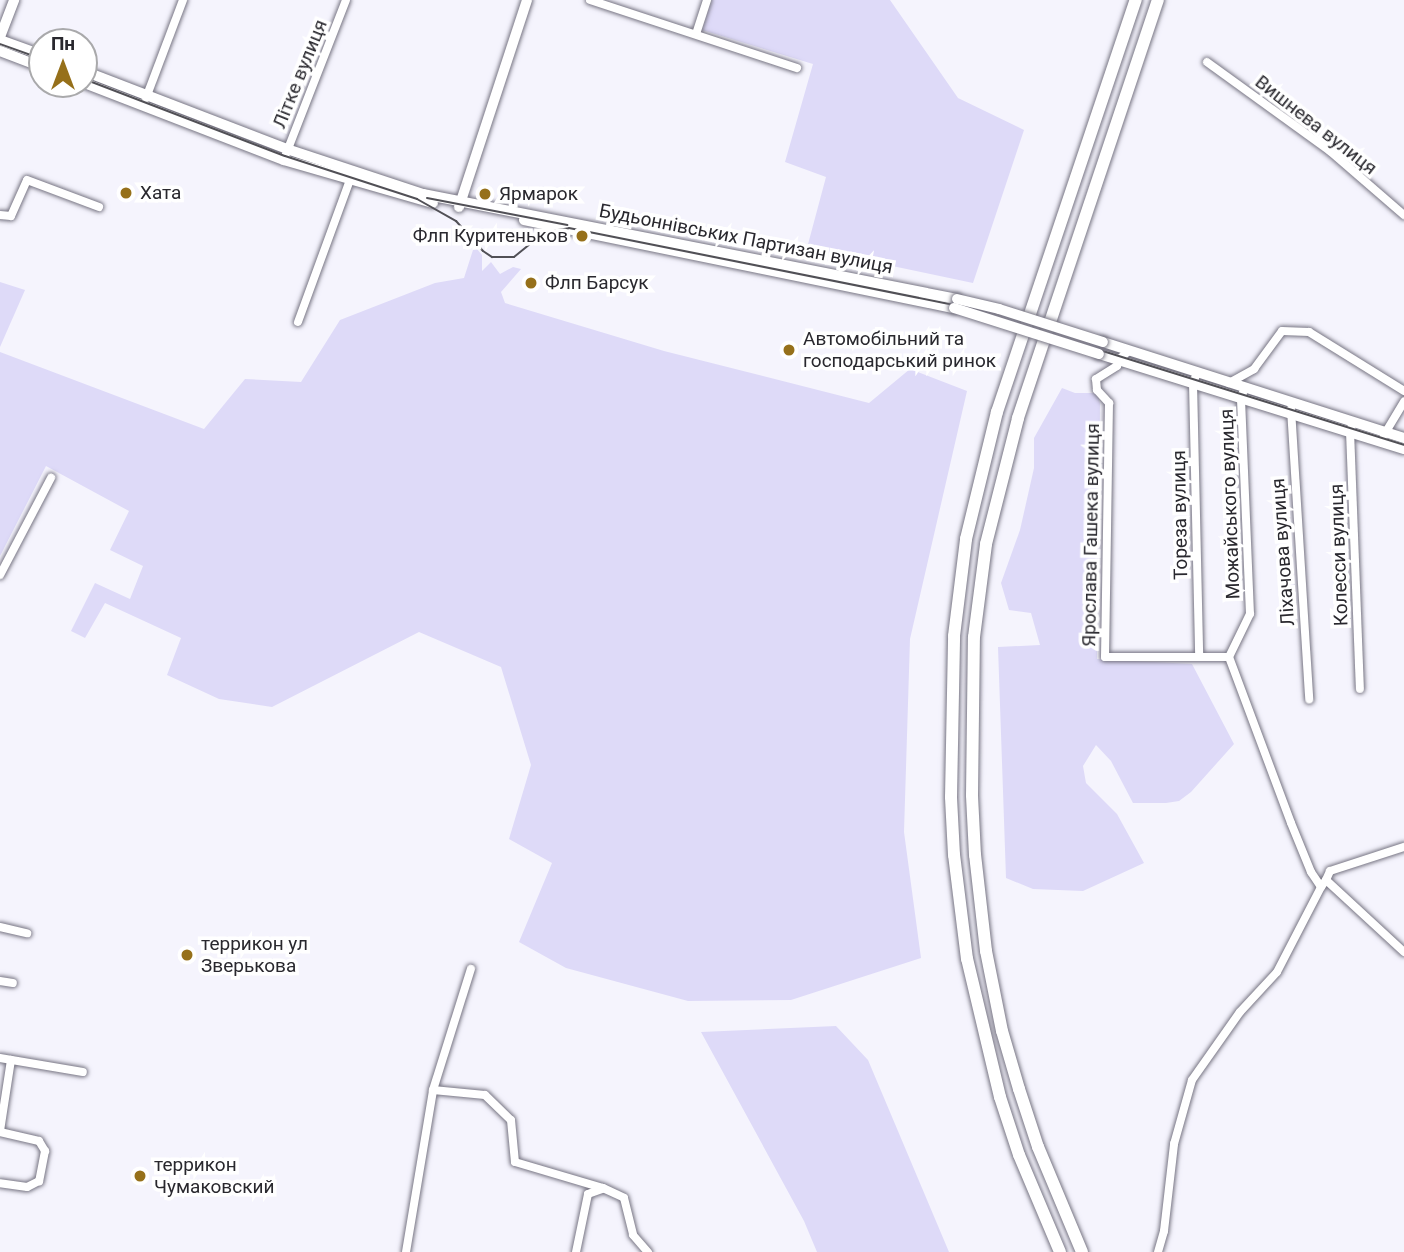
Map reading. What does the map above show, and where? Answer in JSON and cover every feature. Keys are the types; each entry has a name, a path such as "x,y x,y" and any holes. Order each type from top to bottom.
{"main road":[{"path":"1060,1252 1019,1155 1000,1097 967,959 954,855 951,692 958,592 979,476 997,412 1136,0"},
{"path":"1082,1252 1038,1147 1019,1089 1002,1031 986,951 975,855 971,691 978,594 1000,480 1094,187 1158,0"},
{"path":"0,38 28,49"},
{"path":"0,51 28,62"},
{"name":"Будьоннівських Партизан вулиця","path":"98,78 145,100 350,180 416,200 460,204"},
{"name":"Будьоннівських Партизан вулиця","path":"98,87 145,100"},
{"name":"Будьоннівських Партизан вулиця","path":"286,154 460,204 956,303 999,309 1129,351 1195,378"},
{"path":"1075,181 1094,187"},
{"name":"Будьоннівських Партизан вулиця","path":"956,303 1099,354 1195,378 1352,426 1383,437 1404,449"},
{"name":"Будьоннівських Партизан вулиця","path":"1383,437 1404,438"}],"street":[{"path":"0,38 14,0"},
{"path":"145,100 183,0"},
{"name":"Літке вулиця","path":"286,154 346,0"},
{"path":"460,204 527,0"},
{"path":"590,0 797,68"},
{"path":"696,34 707,0"},
{"name":"Вишнева вулиця","path":"1207,62 1330,151 1404,215"},
{"path":"0,215 10,216 27,180 99,207"},
{"path":"298,322 350,180"},
{"path":"1227,388 1254,369 1282,331 1309,332 1404,391"},
{"name":"Ярослава Гашека вулиця","path":"1129,351 1119,359 1117,366 1096,379 1097,390 1109,403 1105,657 1199,657"},
{"name":"Тореза вулиця","path":"1195,378 1199,657"},
{"name":"Можайського вулиця","path":"1229,657 1250,614 1243,393"},
{"path":"1383,437 1404,402"},
{"name":"Ліхачова вулиця","path":"1292,408 1309,699"},
{"name":"Колесси вулиця","path":"1352,426 1360,689"},
{"path":"0,575 51,478"},
{"path":"1199,657 1229,657 1311,872 1404,952"},
{"path":"1158,1252 1164,1231 1174,1144 1192,1080 1240,1012 1277,972 1330,871 1404,847"},
{"path":"0,927 27,933"},
{"path":"406,1252 433,1090 471,968"},
{"path":"0,981 13,983"},
{"path":"0,1058 83,1072"},
{"path":"0,1183 27,1187 39,1181 46,1151 40,1141 0,1132 11,1060"},
{"path":"433,1090 485,1095 511,1120 515,1162 603,1188 624,1198 633,1235 643,1250"},
{"path":"576,1252 588,1194 603,1188"}],"shaded area":[{"path":"712,0 890,0 958,98 1024,130 973,283 807,248 826,177 785,162 813,64 702,30"},
{"path":"477,249 482,255 482,271 491,262 500,274 513,267 521,269 501,292 505,303 664,351 869,403 910,369 967,391 910,639 904,832 921,958 791,1000 688,1001 566,968 519,942 552,863 509,839 531,765 501,667 419,632 272,707 219,699 167,675 181,638 105,603 85,638 71,631 95,583 130,599 143,566 110,550 129,511 46,466 0,556 0,352 204,429 245,379 301,382 340,320 435,283 464,278 473,250"},
{"path":"0,282 25,290 0,347"},
{"path":"1062,388 1075,393 1098,393 1100,404 1097,659 1192,664 1234,744 1191,792 1179,801 1166,803 1133,803 1111,761 1096,745 1083,766 1086,783 1117,814 1144,863 1083,891 1033,889 1006,878 998,647 1040,645 1031,613 1009,610 1001,583 1020,530 1034,468 1034,438"},
{"path":"836,1026 868,1060 949,1252 817,1252 804,1221 701,1032"}],"tram line":[{"path":"0,44 28,54"},
{"path":"98,84 285,156 417,199 456,221 483,251 492,257 514,257 545,232 569,228 955,305 1404,445"},
{"path":"427,198 567,225"}],"place":[{"name":"Хата","path":"126,193"},
{"name":"Ярмарок","path":"485,194"},
{"name":"Флп Куритеньков","path":"582,236"},
{"name":"Флп Барсук","path":"531,283"},
{"name":"Автомобільний та господарський ринок","path":"789,350"},
{"name":"террикон ул Зверькова","path":"187,955"},
{"name":"террикон Чумаковский","path":"140,1176"}]}
